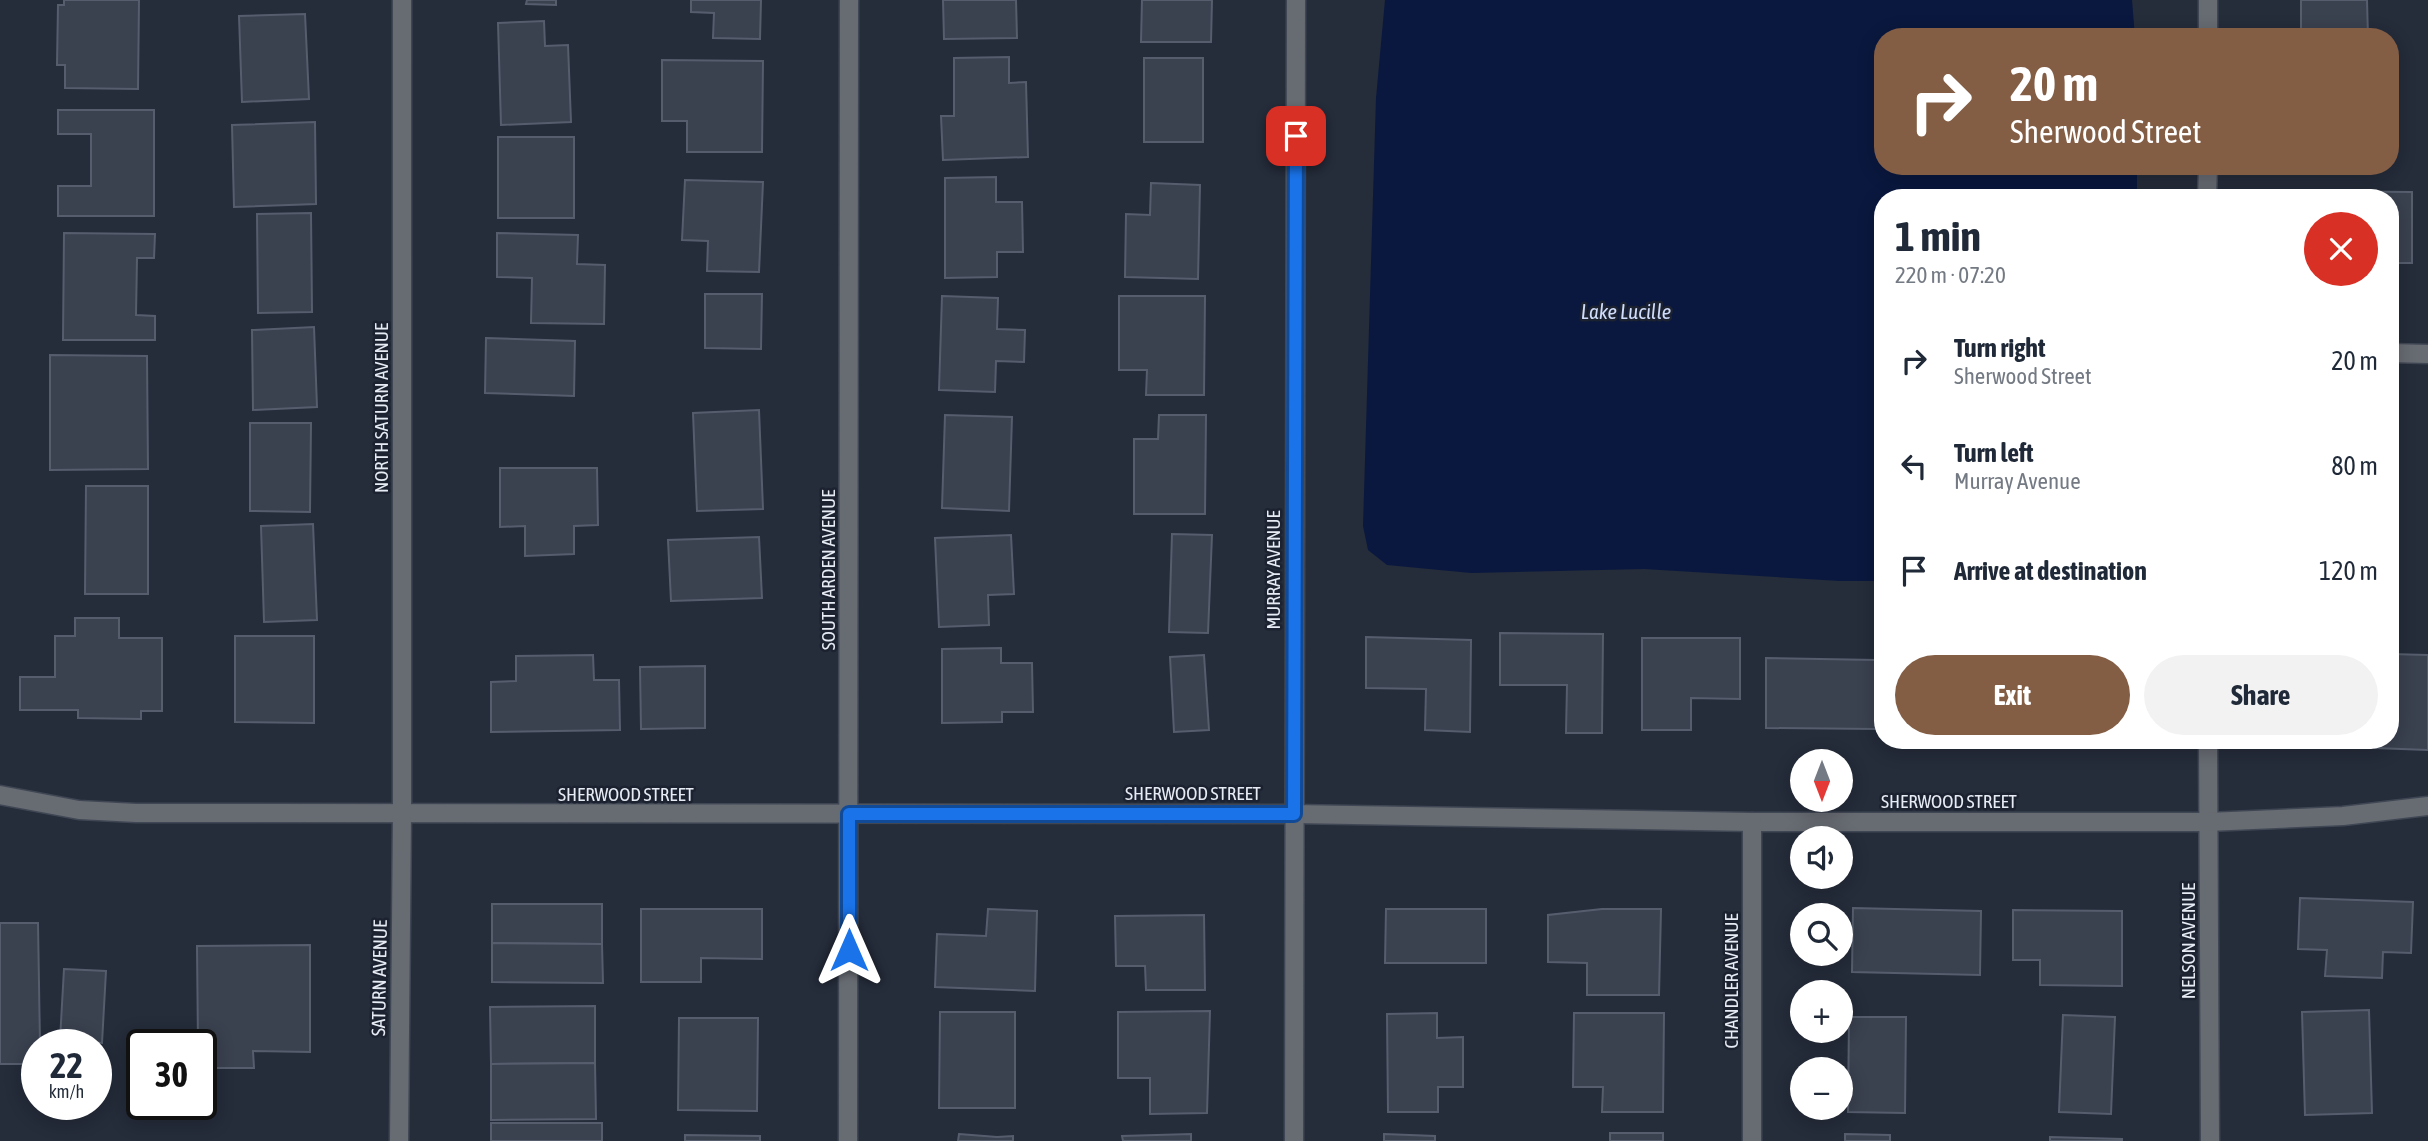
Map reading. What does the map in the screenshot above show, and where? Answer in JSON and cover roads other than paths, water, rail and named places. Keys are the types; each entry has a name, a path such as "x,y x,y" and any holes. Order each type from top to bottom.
{"street":[{"name":"NORTH SATURN AVENUE","path":"402,0 402,815"},
{"name":"SOUTH ARDEN AVENUE","path":"848,1141 849,0"},
{"name":"MURRAY AVENUE","path":"1294,1141 1296,0"},
{"path":"2208,0 2208,28"},
{"path":"2399,354 2428,354"},
{"name":"NELSON AVENUE","path":"2208,749 2210,1141"},
{"name":"SHERWOOD STREET","path":"0,795 79,810 136,813 1294,814 1752,822 2208,822 2343,816 2428,806"},
{"name":"SATURN AVENUE","path":"399,1141 402,815"},
{"name":"CHANDLER AVENUE","path":"1752,822 1752,1141"}],"water":[{"name":"Lake Lucille","path":"1385,0 2132,0 2134,28 1874,28 1874,175 2137,175 2137,189 1874,189 1874,581 1644,569 1471,573 1387,565 1368,550 1363,526 1376,98"}]}
